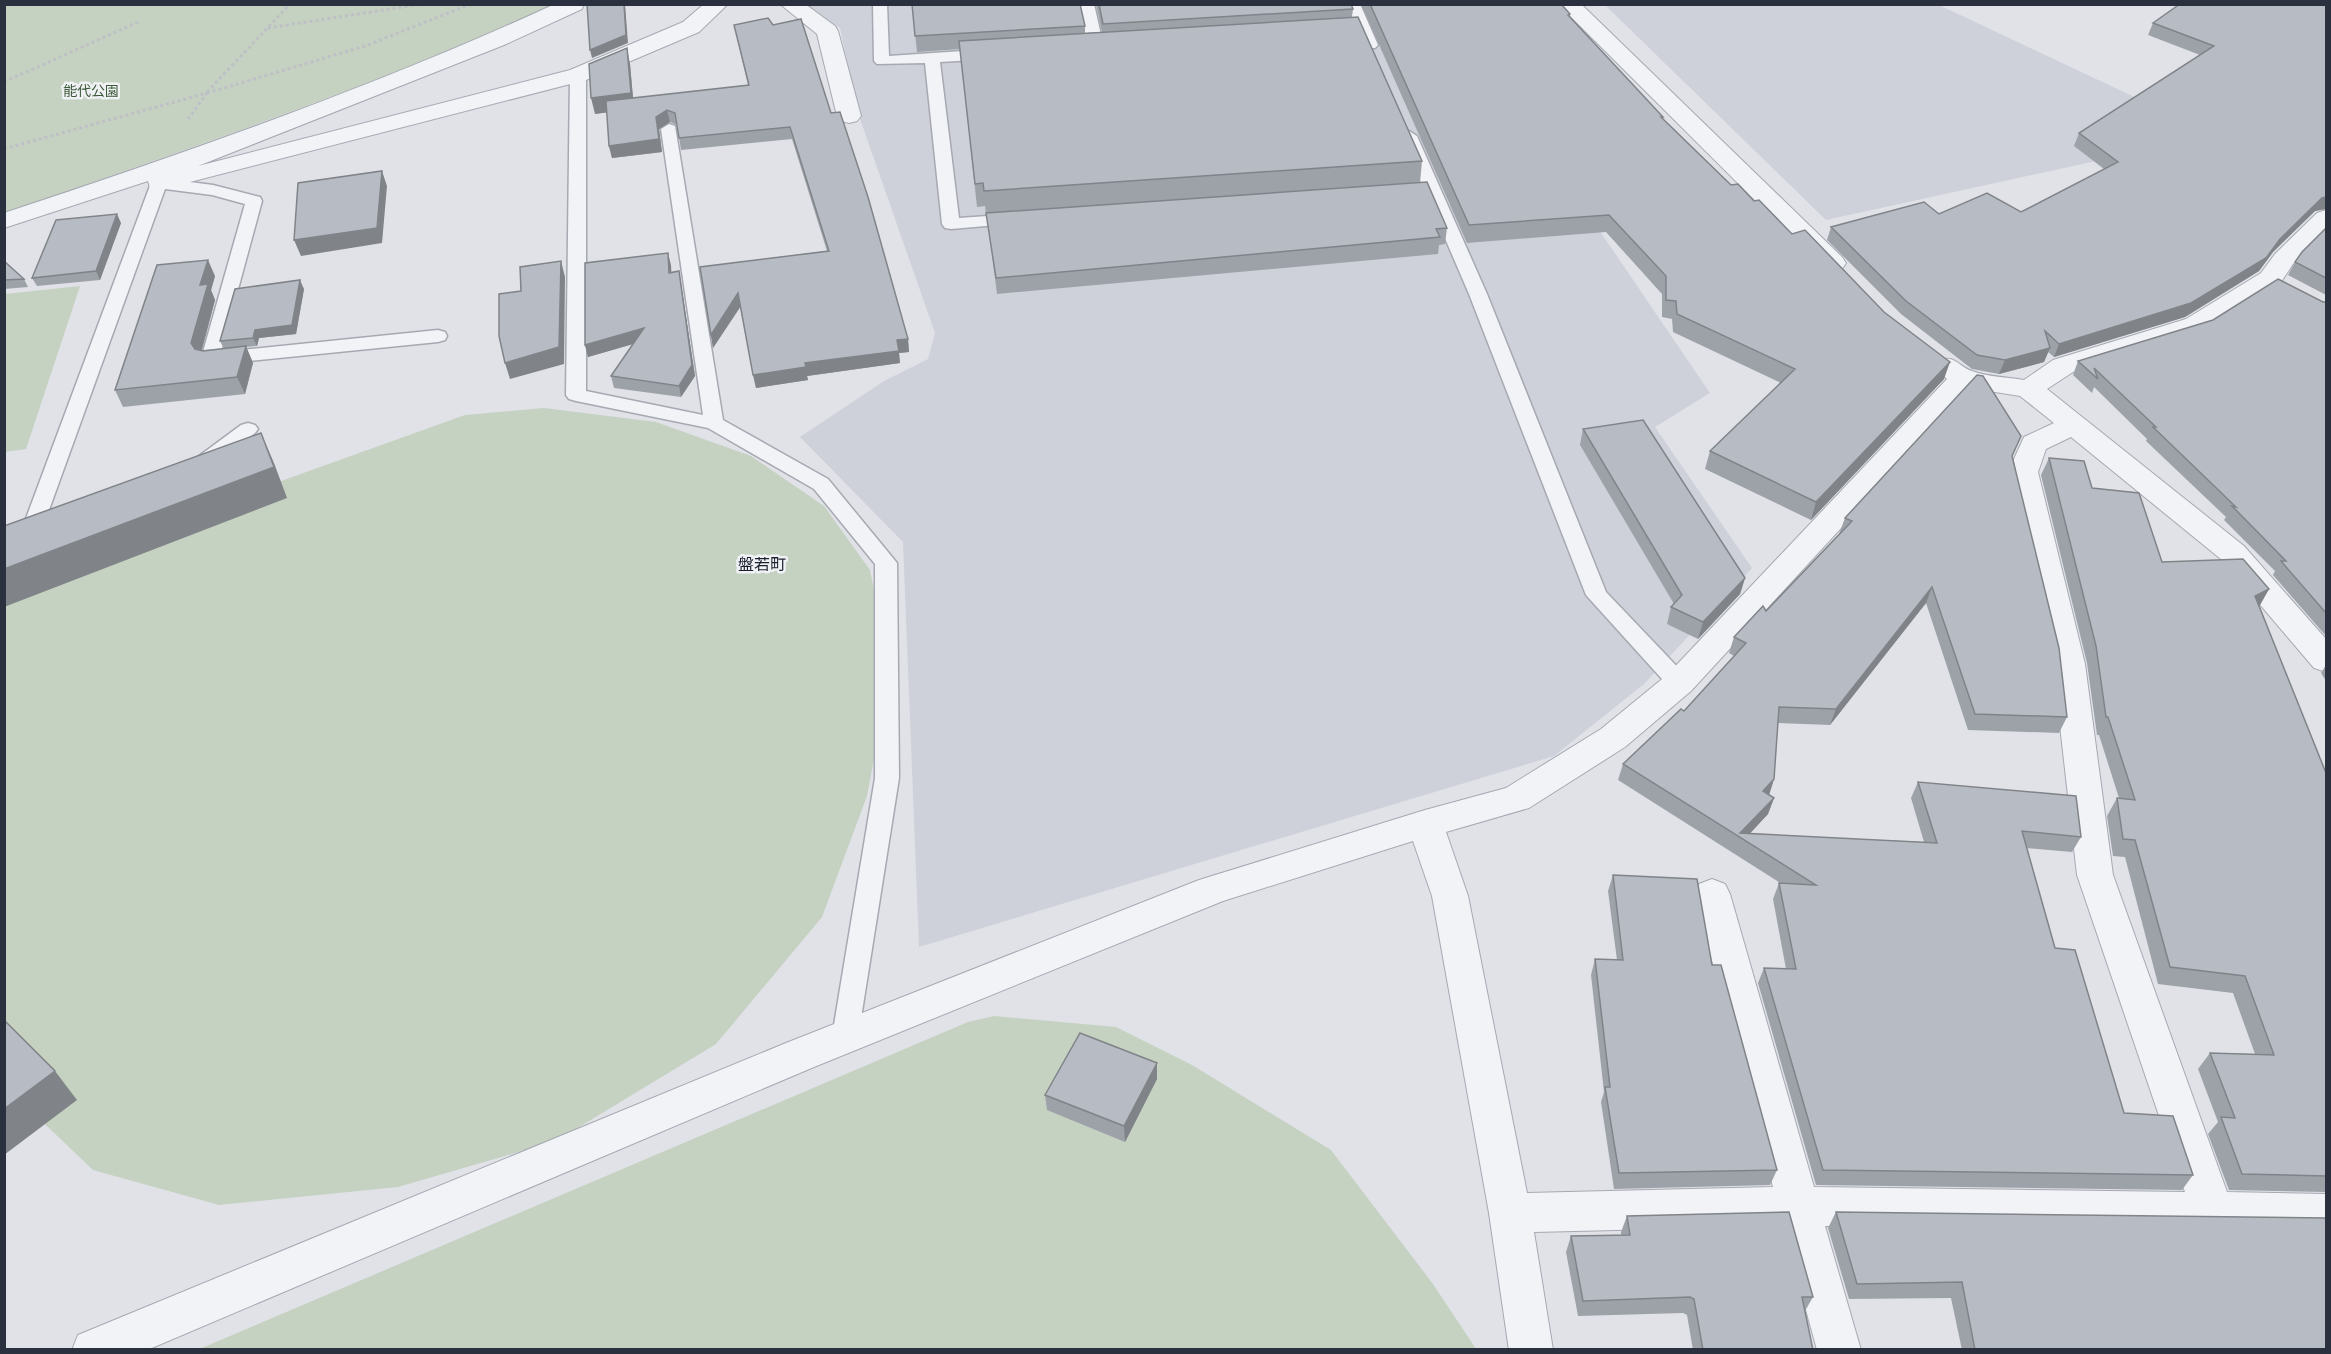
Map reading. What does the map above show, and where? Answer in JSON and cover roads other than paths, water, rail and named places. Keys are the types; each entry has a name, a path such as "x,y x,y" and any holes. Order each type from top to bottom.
{"street":[{"path":"4,221 191,159 496,40 574,4"},
{"path":"159,183 578,75 691,27 718,4"},
{"path":"790,4 827,31 849,116"},
{"path":"1568,4 1851,281"},
{"path":"159,183 191,159"},
{"path":"2029,389 2062,366 2196,325 2279,284 2284,259 2326,218"},
{"path":"1926,350 1963,378 2029,389 2075,424 2233,553 2326,660"},
{"path":"94,1350 845,1037 1212,890 1425,824 1517,799 1612,738 1679,683 1963,378"},
{"path":"2075,424 2034,444 2023,472 2069,664 2095,875 2213,1213"},
{"path":"1425,824 1450,896 1510,1213 1531,1350"},
{"path":"1712,894 1839,1350"},
{"path":"1510,1213 1800,1206 2326,1213"}],"lane":[{"path":"880,4 882,61 1002,54"},
{"path":"1087,4 1096,48"},
{"path":"1353,4 1358,31 1378,63"},
{"path":"932,58 951,224 1033,218"},
{"path":"578,75 576,395 714,423 821,484 886,563 887,778 845,1037"},
{"path":"1401,116 1478,294 1597,595 1679,683"},
{"path":"669,129 714,423"},
{"path":"35,521 159,183 213,190 254,201 210,359 438,336"},
{"path":"1409,191 1432,190"},
{"path":"187,476 248,429"},
{"path":"15,528 78,508"}],"district":[{"name":"盤若町","path":"762,564"}],"park label":[{"name":"能代公園","path":"91,91"}]}
